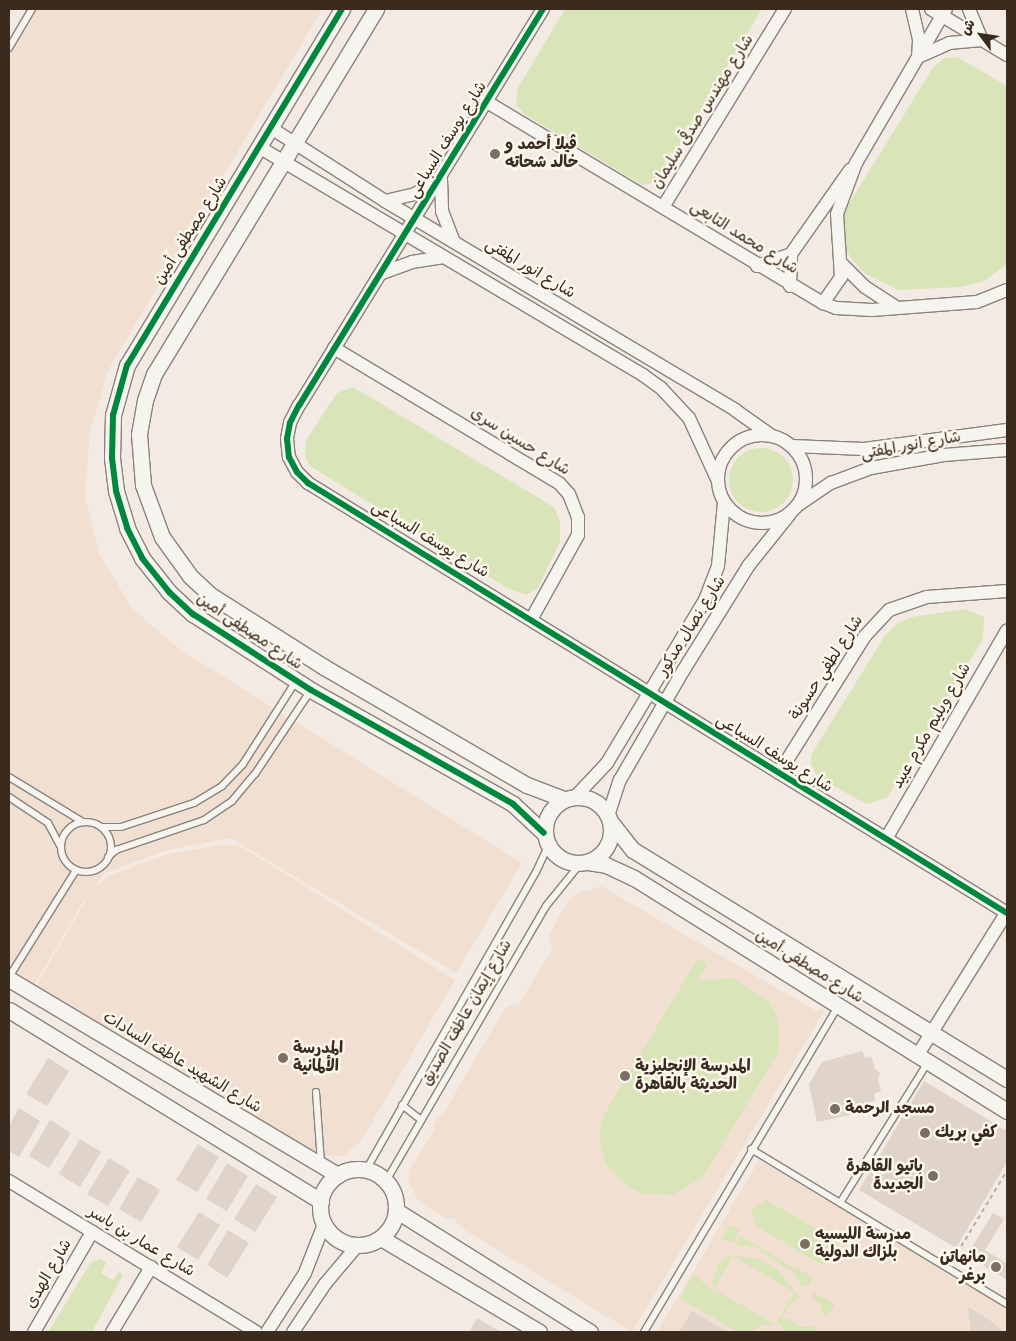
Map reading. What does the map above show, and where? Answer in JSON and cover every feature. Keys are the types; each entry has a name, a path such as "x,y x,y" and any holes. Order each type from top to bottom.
{"street":[{"name":"شارع مصطفى أمين","path":"342,9 127,365 115,405 112,458 116,491 127,528 142,558 169,592 222,634 311,690 513,804 546,840"},
{"name":"شارع مصطفى أمين","path":"376,9 154,374 141,415 140,462 153,519 162,537 190,576 235,611 324,667 527,785 570,798"},
{"name":"شارع يوسف السباعى","path":"543,9 382,274 334,348 290,423 287,439 289,457 297,472 308,482 532,618 648,693 1007,913"},
{"name":"شارع مهندس صدقى سليمان","path":"664,207 785,9"},
{"path":"912,9 919,40 918,57"},
{"path":"931,9 944,12 982,40 1007,55"},
{"path":"969,9 982,40"},
{"path":"823,303 838,285 843,265 838,214 856,163 944,12"},
{"path":"918,57 949,43 982,40"},
{"name":"شارع محمد التابعى","path":"487,102 664,207 790,286 823,303 864,310 977,302 1007,290"},
{"name":"شارع انور المفتى","path":"271,128 385,201 735,410 772,436"},
{"name":"شارع انور المفتى","path":"259,147 660,388 689,418 718,481"},
{"path":"790,286 791,254 842,178 856,163"},
{"path":"385,201 415,194 441,178 442,211 454,242"},
{"path":"758,266 791,254"},
{"path":"382,274 412,262 444,257"},
{"path":"843,265 864,287 896,307"},
{"name":"شارع حسين سرى","path":"334,348 559,483 569,494 578,517 578,534 532,618"},
{"name":"شارع انور المفتى","path":"792,446 864,449 1007,430"},
{"path":"772,436 792,446 802,459 806,474 805,490 794,509 779,520 754,523 737,516 724,503 718,481 719,467 734,445 745,438 772,436"},
{"name":"شارع انور المفتى","path":"794,509 831,483 871,468 944,455 1007,450"},
{"name":"شارع نصال مدكور","path":"570,798 607,763 712,585 722,545 724,503"},
{"name":"شارع نصال مدكور","path":"609,818 620,780 664,702 749,565 794,509"},
{"name":"شارع لطفي حسونة","path":"779,773 865,636 889,610 927,597 1007,591"},
{"name":"شارع ويليم مكرم عبيد","path":"886,839 1007,630"},
{"path":"296,680 310,658"},
{"path":"311,690 324,667"},
{"path":"570,798 595,801 609,818 608,846 584,863 567,863 546,840 546,819 553,807 570,798"},
{"name":"شارع مصطفى أمين","path":"609,818 633,850 842,976 1007,1079"},
{"name":"شارع مصطفى أمين","path":"584,863 606,865 634,878 1007,1111"},
{"path":"922,1059 932,1032 1007,913"},
{"path":"834,1003 842,976"},
{"name":"شارع الشهيد عاطف السادات","path":"9,978 338,1175"},
{"path":"9,1010 321,1201"},
{"path":"267,1332 305,1273 324,1224 321,1201 330,1182 338,1175 351,1170 366,1170 386,1181 396,1200 397,1211 392,1226 381,1238 357,1246 324,1284 293,1332"},
{"name":"شارع عمار بن ياسر","path":"9,1181 256,1332"},
{"path":"397,1211 590,1332"},
{"path":"324,1224 337,1240 357,1246"},
{"name":"شارع الهدى","path":"34,1332 92,1232"},
{"path":"381,1238 539,1332"},
{"path":"112,1332 151,1267"}],"lane":[{"path":"9,48 32,9"},
{"path":"9,777 83,822 101,827 121,828 194,803 222,786 243,764 296,680"},
{"path":"9,797 48,823 65,861 76,870 92,871 116,850 204,820 232,800 255,774 311,690"},
{"path":"60,847 67,830 83,822"},
{"path":"101,827 109,837 108,857"},
{"name":"شارع إيمان عاطف الصديق","path":"366,1170 536,872 546,840"},
{"name":"شارع إيمان عاطف الصديق","path":"386,1181 546,906 584,863"},
{"path":"9,978 76,870"},
{"path":"644,1332 834,1003"},
{"path":"840,1203 922,1059"},
{"path":"316,1092 321,1166"},
{"path":"402,1105 421,1120"},
{"path":"751,1149 1007,1304"}],"path":[{"path":"948,1269 1007,1171"}],"shaded area":[{"path":"37,9 322,9 108,371 90,432 85,495 100,555 132,608 179,649 522,863 456,973 230,838 168,850 105,873 81,905 35,984 9,968 9,57"},
{"name":"المدرسة الألمانية","path":"218,845 237,845 455,980 360,1143 343,1156 318,1156 37,985 91,891 108,876 168,854"},
{"name":"المدرسة الإنجليزية الحديثة بالقاهرة","path":"601,886 818,1012 821,1008 825,1010 632,1332 463,1229 454,1219 446,1219 418,1200 408,1181 410,1169 434,1130 433,1124 444,1112 506,1007 519,1004 552,950 549,934 569,900 578,893"},
{"name":"مدرسة الليسيه بلزاك الدولية","path":"759,1160 1007,1308 1007,1332 657,1332"}],"green space":[{"path":"565,9 762,9 661,176 656,182 642,185 524,114 516,104 518,88"},
{"path":"957,57 1007,86 1007,264 985,281 961,287 898,290 866,274 852,260 842,242 840,218 933,68 944,58"},
{"path":"353,387 554,507 560,522 560,542 538,588 526,595 509,589 310,466 305,456 306,440 337,393"},
{"path":"755,448 767,448 784,457 791,468 793,480 791,492 784,503 767,512 755,512 743,507 734,498 729,486 729,474 734,462 743,453"},
{"path":"965,609 984,617 983,639 887,798 866,804 818,777 811,765 811,755 886,634 898,623 912,617"},
{"path":"698,958 708,964 698,981 733,978 769,1001 779,1022 779,1051 703,1177 673,1195 644,1194 628,1187 605,1164 599,1134 603,1116"},
{"path":"766,1200 836,1240 840,1248 836,1260 822,1265 756,1226 751,1210"},
{"path":"730,1224 739,1230 733,1242 721,1240"},
{"path":"740,1235 794,1268 790,1271 755,1247 736,1245"},
{"path":"728,1255 760,1259 777,1269 800,1297 789,1305 783,1319 791,1319 800,1327 815,1327 816,1332 786,1332 781,1324 776,1324 794,1292 733,1256 714,1289 775,1324 763,1325 751,1332 737,1332 680,1298 694,1274 730,1307 713,1289 712,1282 719,1264"},
{"path":"100,1259 106,1263 101,1273 113,1280 119,1271 123,1275 92,1332 48,1332 91,1262"},
{"path":"796,1267 812,1277 810,1284 802,1287 792,1271"},
{"path":"813,1293 835,1304 829,1315 824,1316 821,1306 811,1295"}],"building":[{"path":"862,1051 865,1058 871,1056 875,1069 880,1073 878,1079 881,1091 874,1094 875,1101 865,1103 868,1111 817,1122 809,1084 822,1062"},
{"path":"48,1058 69,1071 47,1106 26,1094"},
{"name":"باتيو القاهرة الجديدة","path":"924,1081 1007,1131 1007,1162 956,1248 859,1190"},
{"path":"19,1108 40,1121 19,1157 9,1151 9,1126"},
{"path":"50,1120 71,1133 49,1168 29,1156"},
{"path":"80,1139 101,1152 80,1187 59,1174"},
{"path":"198,1144 219,1157 197,1192 176,1180"},
{"path":"109,1158 130,1171 108,1206 87,1194"},
{"path":"227,1163 248,1176 227,1211 206,1199"},
{"path":"138,1177 160,1190 141,1222 119,1209"},
{"path":"256,1184 277,1197 255,1232 234,1219"},
{"path":"199,1212 220,1225 198,1260 177,1247"},
{"path":"993,1213 1004,1219 985,1250 1007,1264 1007,1280 967,1255"},
{"path":"228,1230 249,1243 227,1278 207,1265"},
{"path":"968,1307 988,1319 1004,1332 971,1332"},
{"path":"692,1311 728,1332 679,1332"},
{"path":"477,1318 499,1331 469,1332"}],"cycle path":[{"path":"342,9 127,365 113,415 112,458 116,491 127,528 142,558 169,592 193,614 311,690 513,804 544,833"},
{"path":"543,9 299,405 290,423 287,439 289,457 297,472 308,483 1007,913"}],"place":[{"name":"ڤيلا أحمد و خالد شحاته","path":"495,154"},
{"name":"المدرسة الألمانية","path":"283,1058"},
{"name":"المدرسة الإنجليزية الحديثة بالقاهرة","path":"625,1076"},
{"name":"مسجد الرحمة","path":"835,1109"},
{"name":"كفي بريك","path":"925,1133"},
{"name":"باتيو القاهرة الجديدة","path":"933,1176"},
{"name":"مدرسة الليسيه بلزاك الدولية","path":"805,1244"},
{"name":"مانهاتن برغر","path":"996,1267"}]}
